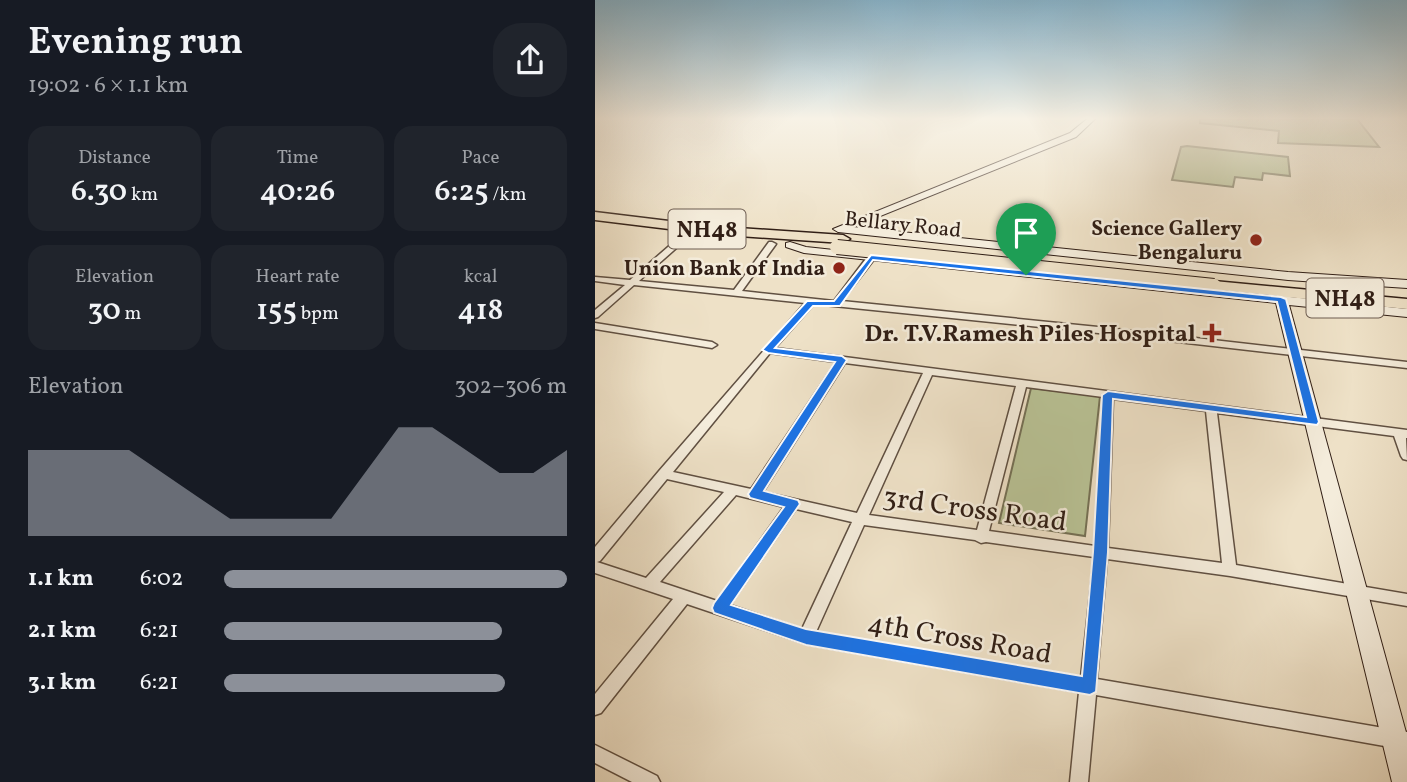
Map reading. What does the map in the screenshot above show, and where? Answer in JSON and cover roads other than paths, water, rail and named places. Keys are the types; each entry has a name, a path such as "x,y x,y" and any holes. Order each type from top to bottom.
{"highway":[{"name":"Bellary Road","path":"595,216 710,230 834,237 1287,288"},
{"name":"Bellary Road","path":"595,226 790,245 834,237"},
{"name":"NH48","path":"1287,288 1405,299"}],"street":[{"path":"834,237 879,214 1023,155"},
{"path":"879,214 876,223 889,234"},
{"path":"834,237 889,234 935,240"},
{"path":"595,315 685,236"},
{"path":"834,237 974,243 1287,288"},
{"path":"921,262 935,240"},
{"path":"960,267 974,243"},
{"path":"736,293 772,244"},
{"path":"790,245 804,250 960,267 1287,288"},
{"path":"836,304 871,258"},
{"path":"595,279 1407,365"},
{"path":"1287,288 1295,352 1357,592 1401,740 1406,782"},
{"path":"595,557 810,303"},
{"path":"595,326 712,345"},
{"path":"768,350 1402,433 1407,456"},
{"path":"755,494 842,360"},
{"path":"806,637 929,371"},
{"path":"981,538 1022,383"},
{"path":"1079,782 1101,552 1108,395"},
{"path":"1211,409 1230,570"},
{"name":"3rd Cross Road","path":"663,474 860,519 981,538 1230,570 1407,600"},
{"path":"649,585 734,489"},
{"path":"720,608 793,504"},
{"name":"4th Cross Road","path":"595,567 806,637 1401,740"},
{"path":"595,707 684,597"},
{"path":"595,754 651,782"}],"place":[{"name":"Science Gallery Bengaluru","path":"1256,240"},
{"name":"Union Bank of India","path":"839,268"},
{"name":"Dr. T.V.Ramesh Piles Hospital","path":"1212,333"}]}
